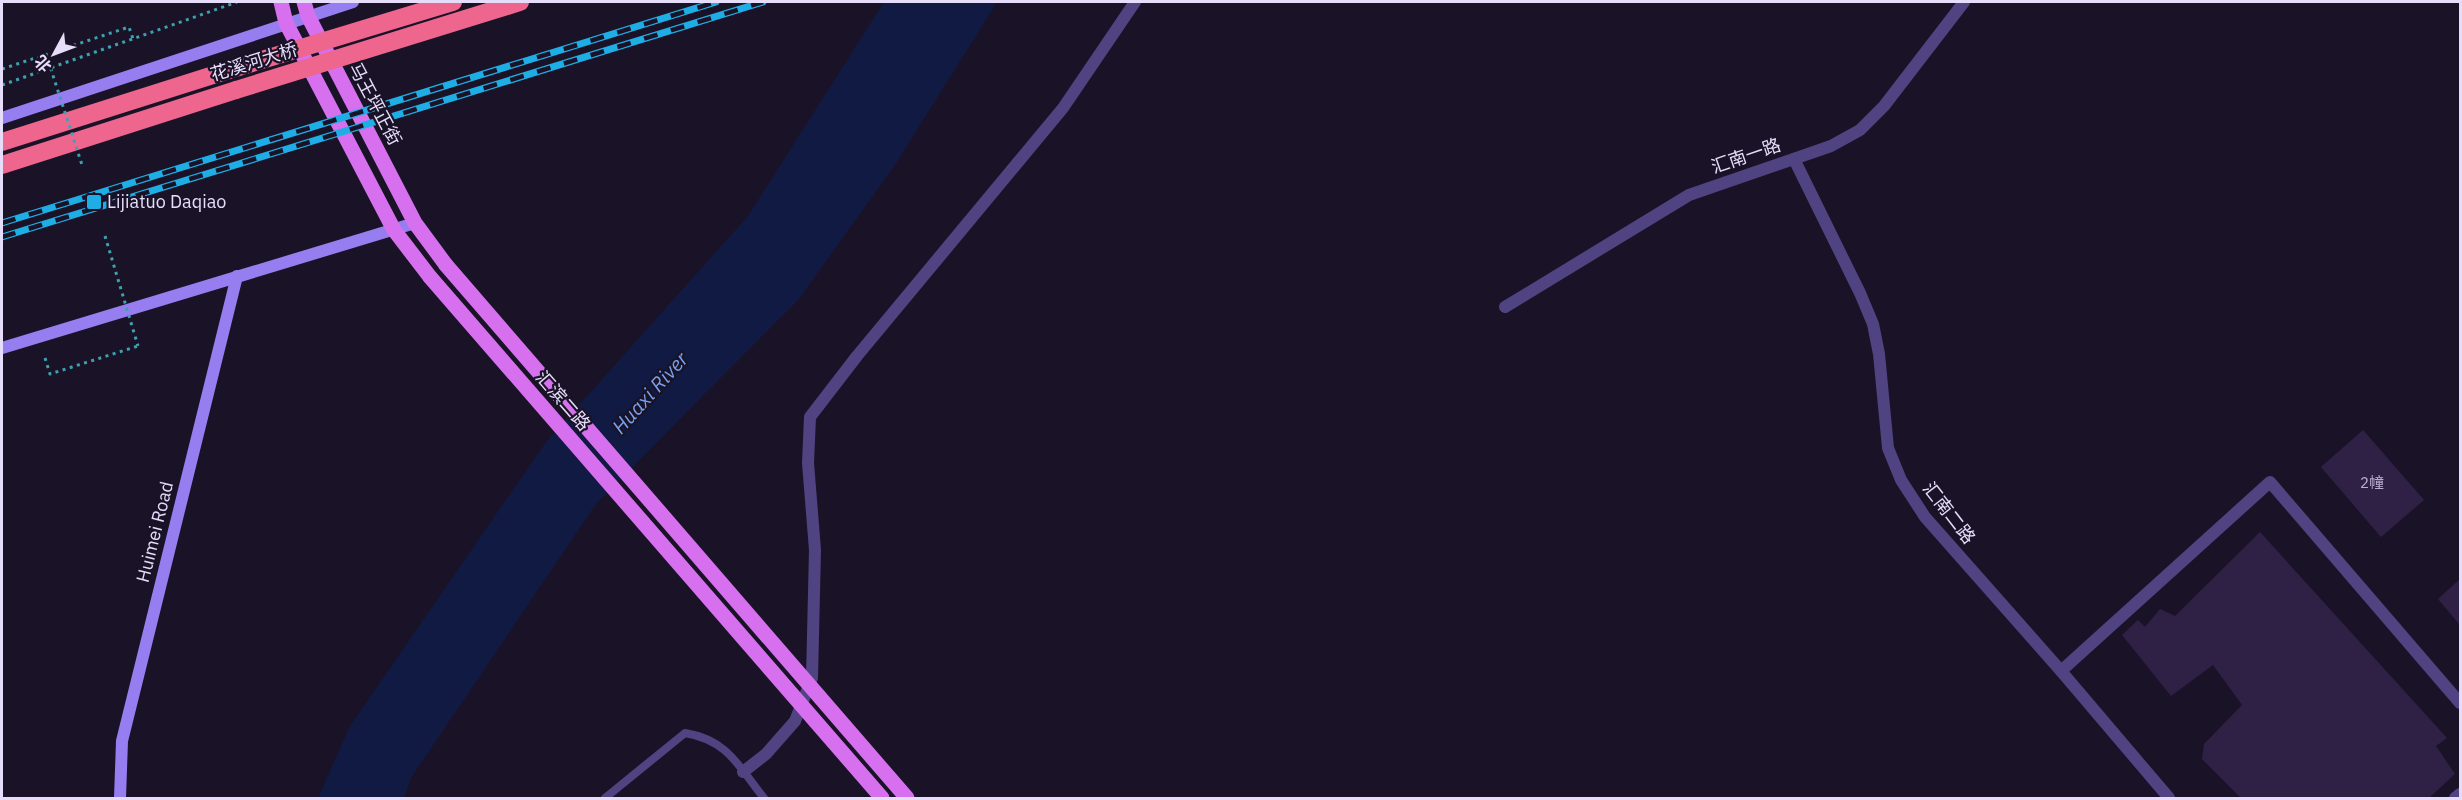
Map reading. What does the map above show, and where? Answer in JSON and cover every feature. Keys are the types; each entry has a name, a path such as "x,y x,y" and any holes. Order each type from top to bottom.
{"highway":[{"name":"花溪河大桥","path":"2,142 453,2"},
{"name":"花溪河大桥","path":"2,165 520,2"}],"main road":[{"path":"281,2 286,23"},
{"path":"2,118 286,23 306,9 353,2"},
{"name":"马王坪正街","path":"306,9 416,223"},
{"name":"汇滨二路","path":"286,23 394,230 430,277 882,798"},
{"path":"2,348 416,223"},
{"name":"汇滨二路","path":"416,223 447,265 907,798"},
{"name":"Huimei Road","path":"120,798 122,750 126,723 237,276"}],"street":[{"path":"743,772 766,754 795,721 812,678 815,550 808,464 810,417 856,356 1063,108 1136,2"},
{"name":"汇南一路","path":"1505,307 1689,195 1831,146 1860,130 1884,106 1964,2"},
{"name":"汇南二路","path":"1794,159 1873,324 1879,354 1888,448 1901,480 1925,517 2169,798"},
{"path":"2061,671 2270,482 2460,703"},
{"path":"2455,798 2460,794"}],"lane":[{"path":"605,798 685,733 701,736 724,747 764,798"}],"path":[{"path":"2,85 237,2"},
{"path":"2,69 129,27 133,39"},
{"path":"46,54 83,168"},
{"path":"45,358 50,374 138,346 105,236"}],"water":[{"name":"Huaxi River","path":"884,2 997,2 895,165 799,299 596,504 411,778 404,798 318,798 350,726 546,442 748,216"}],"building":[{"path":"2363,430 2424,500 2381,537 2321,467"},
{"path":"2260,532 2447,738 2436,746 2455,774 2429,798 2241,798 2202,759 2204,744 2242,705 2213,665 2171,696 2122,635 2138,620 2145,627 2160,609 2175,616"},
{"path":"2460,579 2460,625 2438,599"}],"railway":[{"path":"2,223 716,2"},
{"path":"2,237 763,2"}],"place":[{"name":"Lijiatuo Daqiao","path":"94,202"}]}
